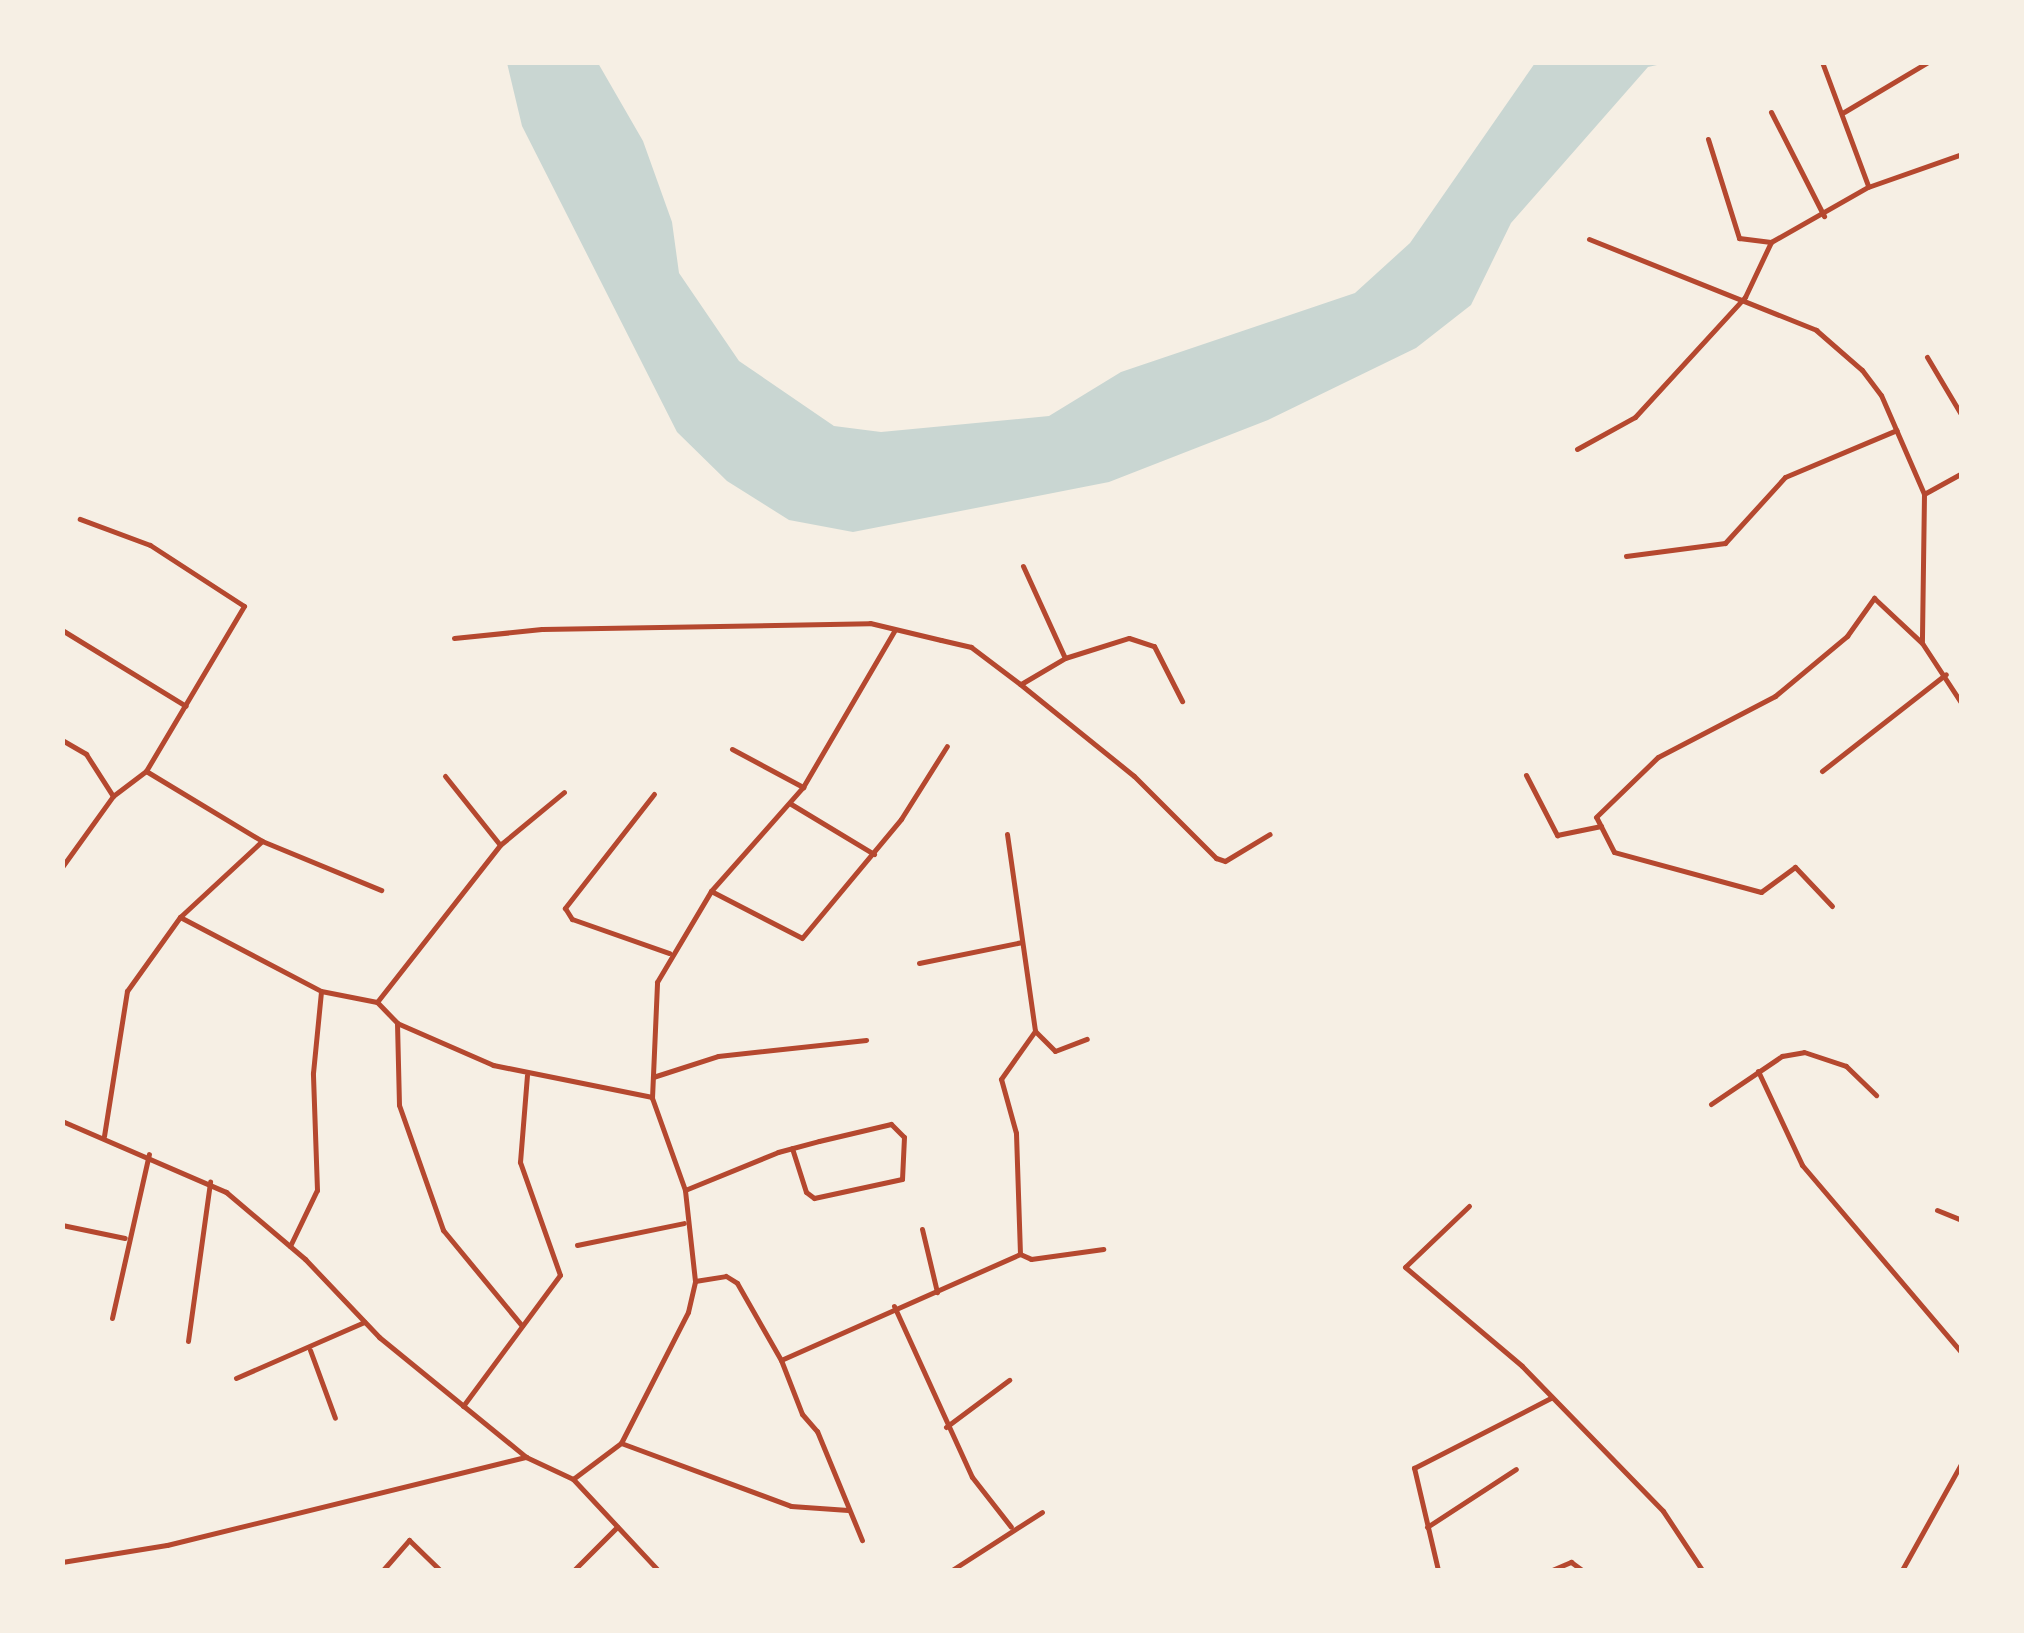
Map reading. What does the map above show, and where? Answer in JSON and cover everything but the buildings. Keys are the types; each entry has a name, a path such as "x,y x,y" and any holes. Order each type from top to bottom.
{"street":[{"path":"1822,62 1844,112 1868,187"},
{"path":"1844,112 1928,62"},
{"path":"1771,112 1824,216"},
{"path":"1708,139 1739,238 1772,242 1824,216 1868,187 1962,154"},
{"path":"1589,239 1744,297 1816,330 1842,350 1881,395 1924,494 1922,644"},
{"path":"1577,450 1635,417 1744,297 1772,242"},
{"path":"1927,357 1962,416"},
{"path":"1626,556 1725,543 1785,477 1897,430"},
{"path":"1924,494 1962,473"},
{"path":"62,868 113,796 146,771 244,606 150,546 80,519"},
{"path":"1023,566 1065,658"},
{"path":"1832,906 1795,867 1761,892 1614,852 1596,817 1658,757 1775,696 1847,636 1874,598 1922,644 1946,674 1962,704"},
{"path":"454,638 542,629 832,624 894,631 970,647 1134,776 1216,858 1224,861 1270,834"},
{"path":"62,630 186,706"},
{"path":"573,1478 621,1443 688,1312 695,1281 684,1222 685,1190 652,1098 656,992 669,953 711,891 803,787 894,631"},
{"path":"1020,684 1065,658 1141,640 1154,646 1182,701"},
{"path":"1822,771 1946,674"},
{"path":"62,740 86,754 113,796"},
{"path":"711,891 802,938 874,854 947,746"},
{"path":"732,749 803,787"},
{"path":"146,771 262,840 381,890"},
{"path":"1526,775 1558,835 1601,826"},
{"path":"445,776 500,845"},
{"path":"378,1002 500,845 564,792"},
{"path":"654,794 565,908 572,919 669,953"},
{"path":"790,804 874,854"},
{"path":"1008,834 1036,1031 1055,1051 1087,1039"},
{"path":"104,1136 123,1001 150,951 180,917 262,840"},
{"path":"180,917 322,992 378,1002 397,1022 527,1075 652,1098"},
{"path":"919,963 1022,942"},
{"path":"290,1246 317,1190 313,1072 322,992"},
{"path":"397,1022 400,1105 444,1230 522,1326"},
{"path":"1020,1254 1016,1132 1001,1079 1036,1031"},
{"path":"653,1077 718,1056 866,1040"},
{"path":"1711,1104 1782,1056 1816,1054 1846,1066 1876,1095"},
{"path":"1758,1071 1780,1132 1802,1165 1962,1354"},
{"path":"462,1407 560,1274 520,1162 527,1075"},
{"path":"62,1121 210,1182 290,1246 364,1322 462,1407 526,1457 573,1478 658,1570"},
{"path":"685,1190 792,1148 896,1125 904,1138 902,1179 814,1198 792,1148"},
{"path":"112,1318 125,1238 149,1154"},
{"path":"188,1341 210,1182"},
{"path":"1469,1206 1405,1267 1551,1398 1663,1511 1702,1570"},
{"path":"1937,1210 1962,1220"},
{"path":"577,1244 684,1222"},
{"path":"62,1225 125,1238"},
{"path":"922,1228 937,1292"},
{"path":"781,1360 894,1306 937,1292 1020,1254 1032,1259 1103,1249"},
{"path":"695,1281 726,1276 737,1283 781,1360 862,1540"},
{"path":"894,1306 946,1427 972,1476 1011,1527"},
{"path":"236,1378 310,1350 364,1322"},
{"path":"310,1350 335,1418"},
{"path":"946,1427 1008,1380"},
{"path":"1438,1570 1414,1468 1551,1398"},
{"path":"621,1443 776,1501 848,1510"},
{"path":"62,1562 168,1546 526,1457"},
{"path":"1902,1570 1962,1462"},
{"path":"1427,1527 1516,1469"},
{"path":"952,1570 1011,1527 1042,1512"},
{"path":"574,1570 617,1527"},
{"path":"383,1570 409,1540 440,1570"},
{"path":"84,1558 87,1570"},
{"path":"1552,1570 1571,1562 1582,1570"}],"shaded area":[{"path":"507,63 598,63 643,141 672,222 679,273 739,361 834,426 881,432 1049,416 1121,372 1355,293 1410,243 1535,63 1666,63 1648,67 1511,223 1471,305 1416,348 1268,420 1109,482 853,532 789,520 727,481 677,432 522,126"}]}
